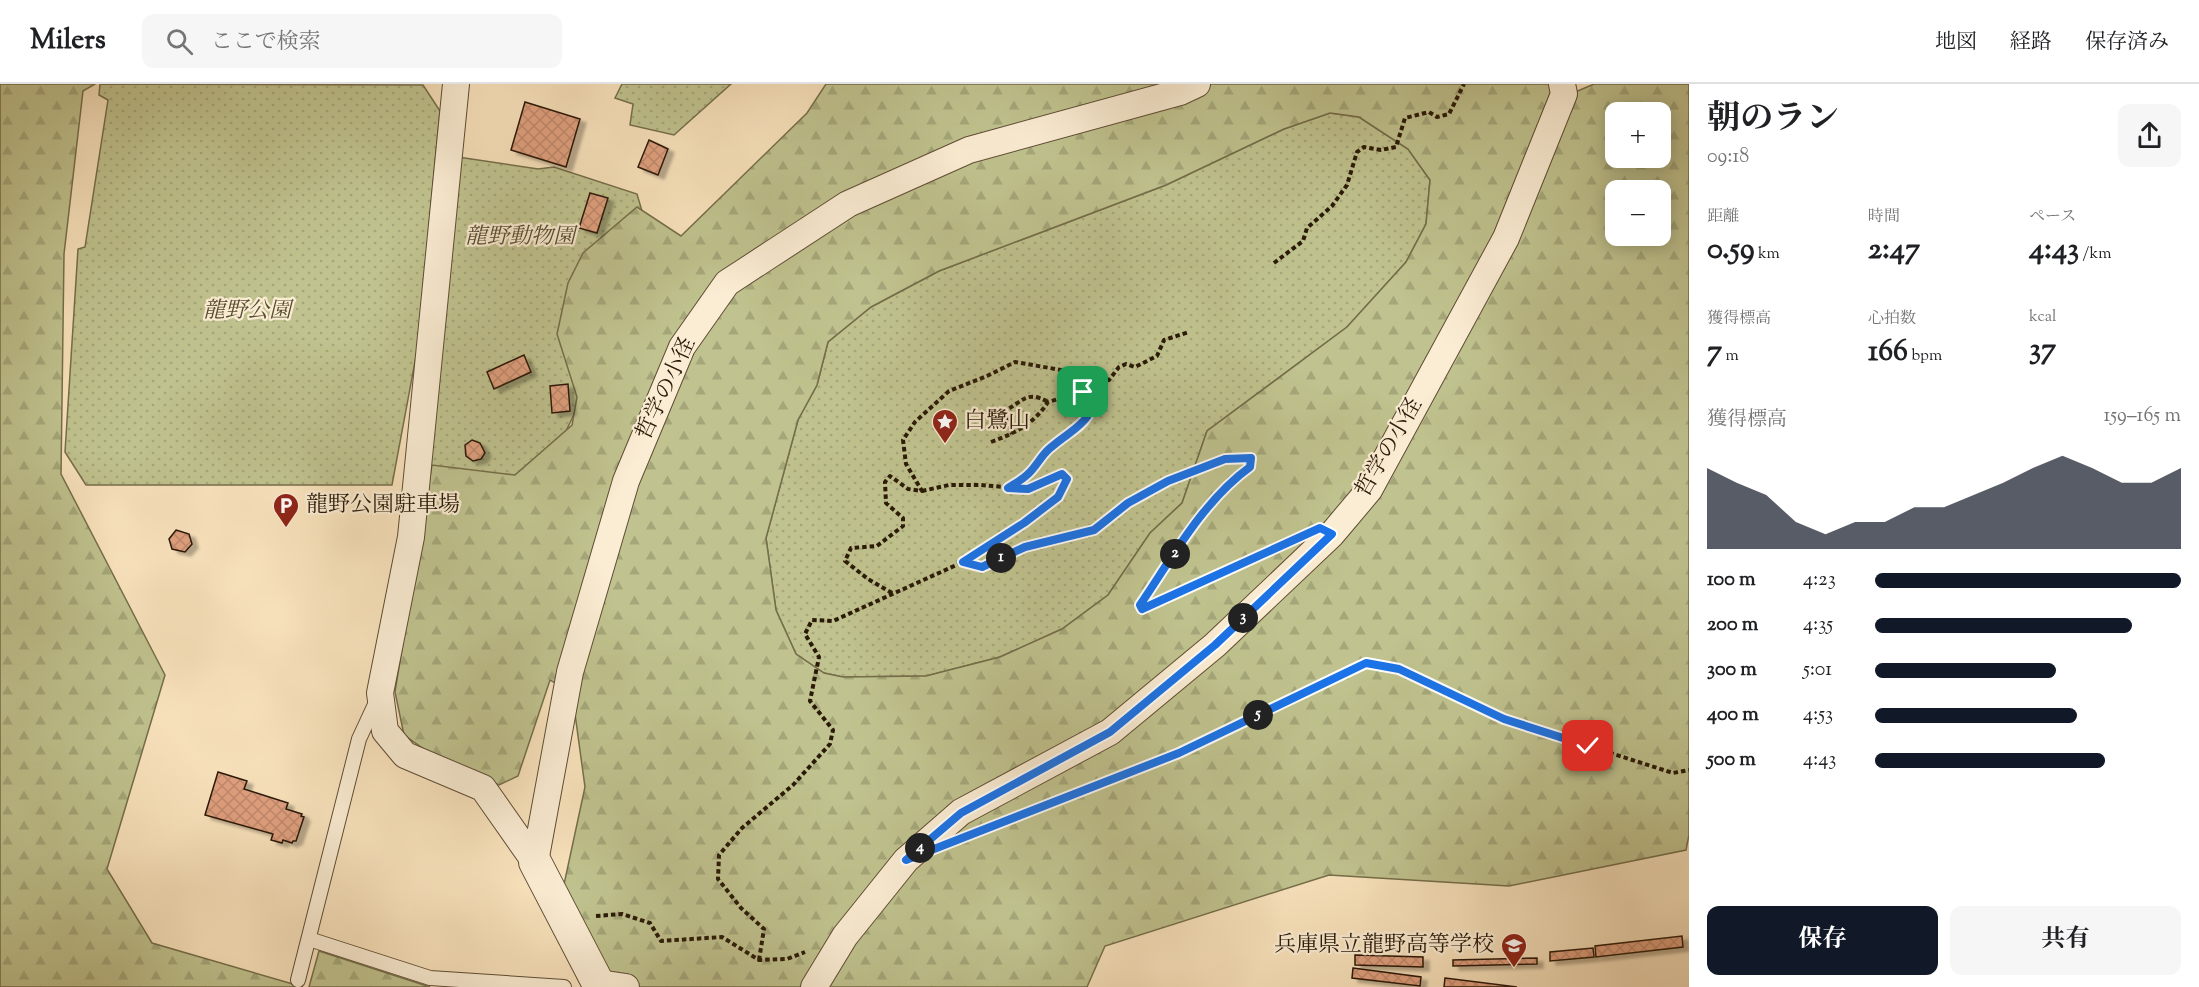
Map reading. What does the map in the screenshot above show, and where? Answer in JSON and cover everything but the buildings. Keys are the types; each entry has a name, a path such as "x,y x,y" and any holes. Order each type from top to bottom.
{"street":[{"path":"456,84 411,537 380,693 385,731 405,755 483,788 535,862 571,927 589,986"},
{"name":"哲学の小径","path":"814,987 845,936 906,860 961,813 1110,732 1215,645 1332,534 1369,490 1506,238 1564,94 1562,84"},
{"name":"哲学の小径","path":"535,862 570,672 626,481 682,347 726,283 848,204 969,150 1187,87"}],"lane":[{"path":"298,980 359,739 380,693"},
{"path":"309,939 430,978 589,986"}],"path":[{"path":"1274,263 1303,241 1307,228 1332,206 1347,185 1357,152 1364,147 1381,150 1396,147 1405,118 1429,112 1437,117 1449,114 1464,84"},
{"path":"991,442 1012,434 1040,415 1048,402 1083,392 1095,383 1109,380 1119,367 1126,364 1135,367 1158,356 1164,340 1189,332"},
{"path":"922,491 906,464 903,440 915,422 949,391 1015,362 1067,371 1091,378 1095,383 1095,397 1088,417 1070,434 1048,449 1027,475 1008,488"},
{"path":"980,413 1004,411 1022,398 1040,397 1048,402"},
{"path":"1004,411 1012,434"},
{"path":"963,562 982,567 1025,547 1094,530 1128,503 1168,481 1225,459 1251,458 1250,467 1233,479 1196,524 1140,605 1142,609 1288,542"},
{"path":"759,960 764,929 741,908 718,879 719,855 742,828 794,785 830,744 833,730 810,701 819,657 805,634 812,620 833,621 963,562 1024,523 1058,497 1067,479 1062,474 1028,489 949,485 922,491 908,489 890,476 885,482 886,503 903,518 903,526 877,546 851,548 845,561 892,594"},
{"path":"993,826 1179,753 1366,663 1399,669 1504,719 1673,773 1689,770"},
{"path":"571,927 592,916 622,914 650,922 661,941 722,937 759,960 787,959 845,936"}],"green space":[{"path":"0,84 95,84 83,91 64,254 61,474 165,675 107,869 152,943 303,987 0,987"},
{"name":"龍野公園","path":"100,84 423,85 440,111 417,351 392,485 86,485 65,452 78,249 85,247 108,100 99,95"},
{"path":"622,84 731,84 674,135 630,125 633,104 615,98"},
{"path":"826,84 1572,84 1573,93 1594,84 1689,84 1689,835 1686,850 1509,886 1329,875 1105,946 1087,987 590,987 563,889 585,787 572,692 550,680 518,776 499,785 434,756 404,735 395,692 432,465 515,475 572,425 577,397 557,334 568,283 583,253 637,207 681,236 807,113","holes":["1330,113 1359,117 1408,149 1430,180 1426,224 1406,262 1347,327 1207,431 1182,503 1150,533 1108,595 1062,629 1000,657 926,676 843,677 824,673 796,654 776,610 766,538 798,420 817,385 828,342 871,307 939,271 1166,185 1284,129"]},
{"path":"1330,113 1359,117 1408,149 1430,180 1426,224 1406,262 1347,327 1207,431 1182,503 1150,533 1108,595 1062,629 1000,657 926,676 843,677 824,673 796,654 776,610 766,538 798,420 817,385 828,342 871,307 939,271 1166,185 1284,129"},
{"name":"龍野動物園","path":"458,157 538,169 554,167 637,194 642,211 581,400 565,433 515,475 430,469"},
{"path":"319,951 430,987 309,987"}],"place":[{"name":"白鷺山","path":"945,445"},
{"name":"龍野公園駐車場","path":"286,529"},
{"name":"兵庫県立龍野高等学校","path":"1514,969"}],"route":[{"path":"1083,392 1095,383 1095,397 1088,417 1070,434 1048,449 1027,475 1008,488 1028,489 1062,474 1067,479 1058,497 1024,523 963,562 982,567 1025,547 1094,530 1128,503 1168,481 1225,459 1251,458 1250,467 1233,479 1196,524 1140,605 1142,609 1320,528 1332,534 1215,645 1110,732 961,813 906,860 1179,753 1366,663 1399,669 1504,719 1588,746"}]}
